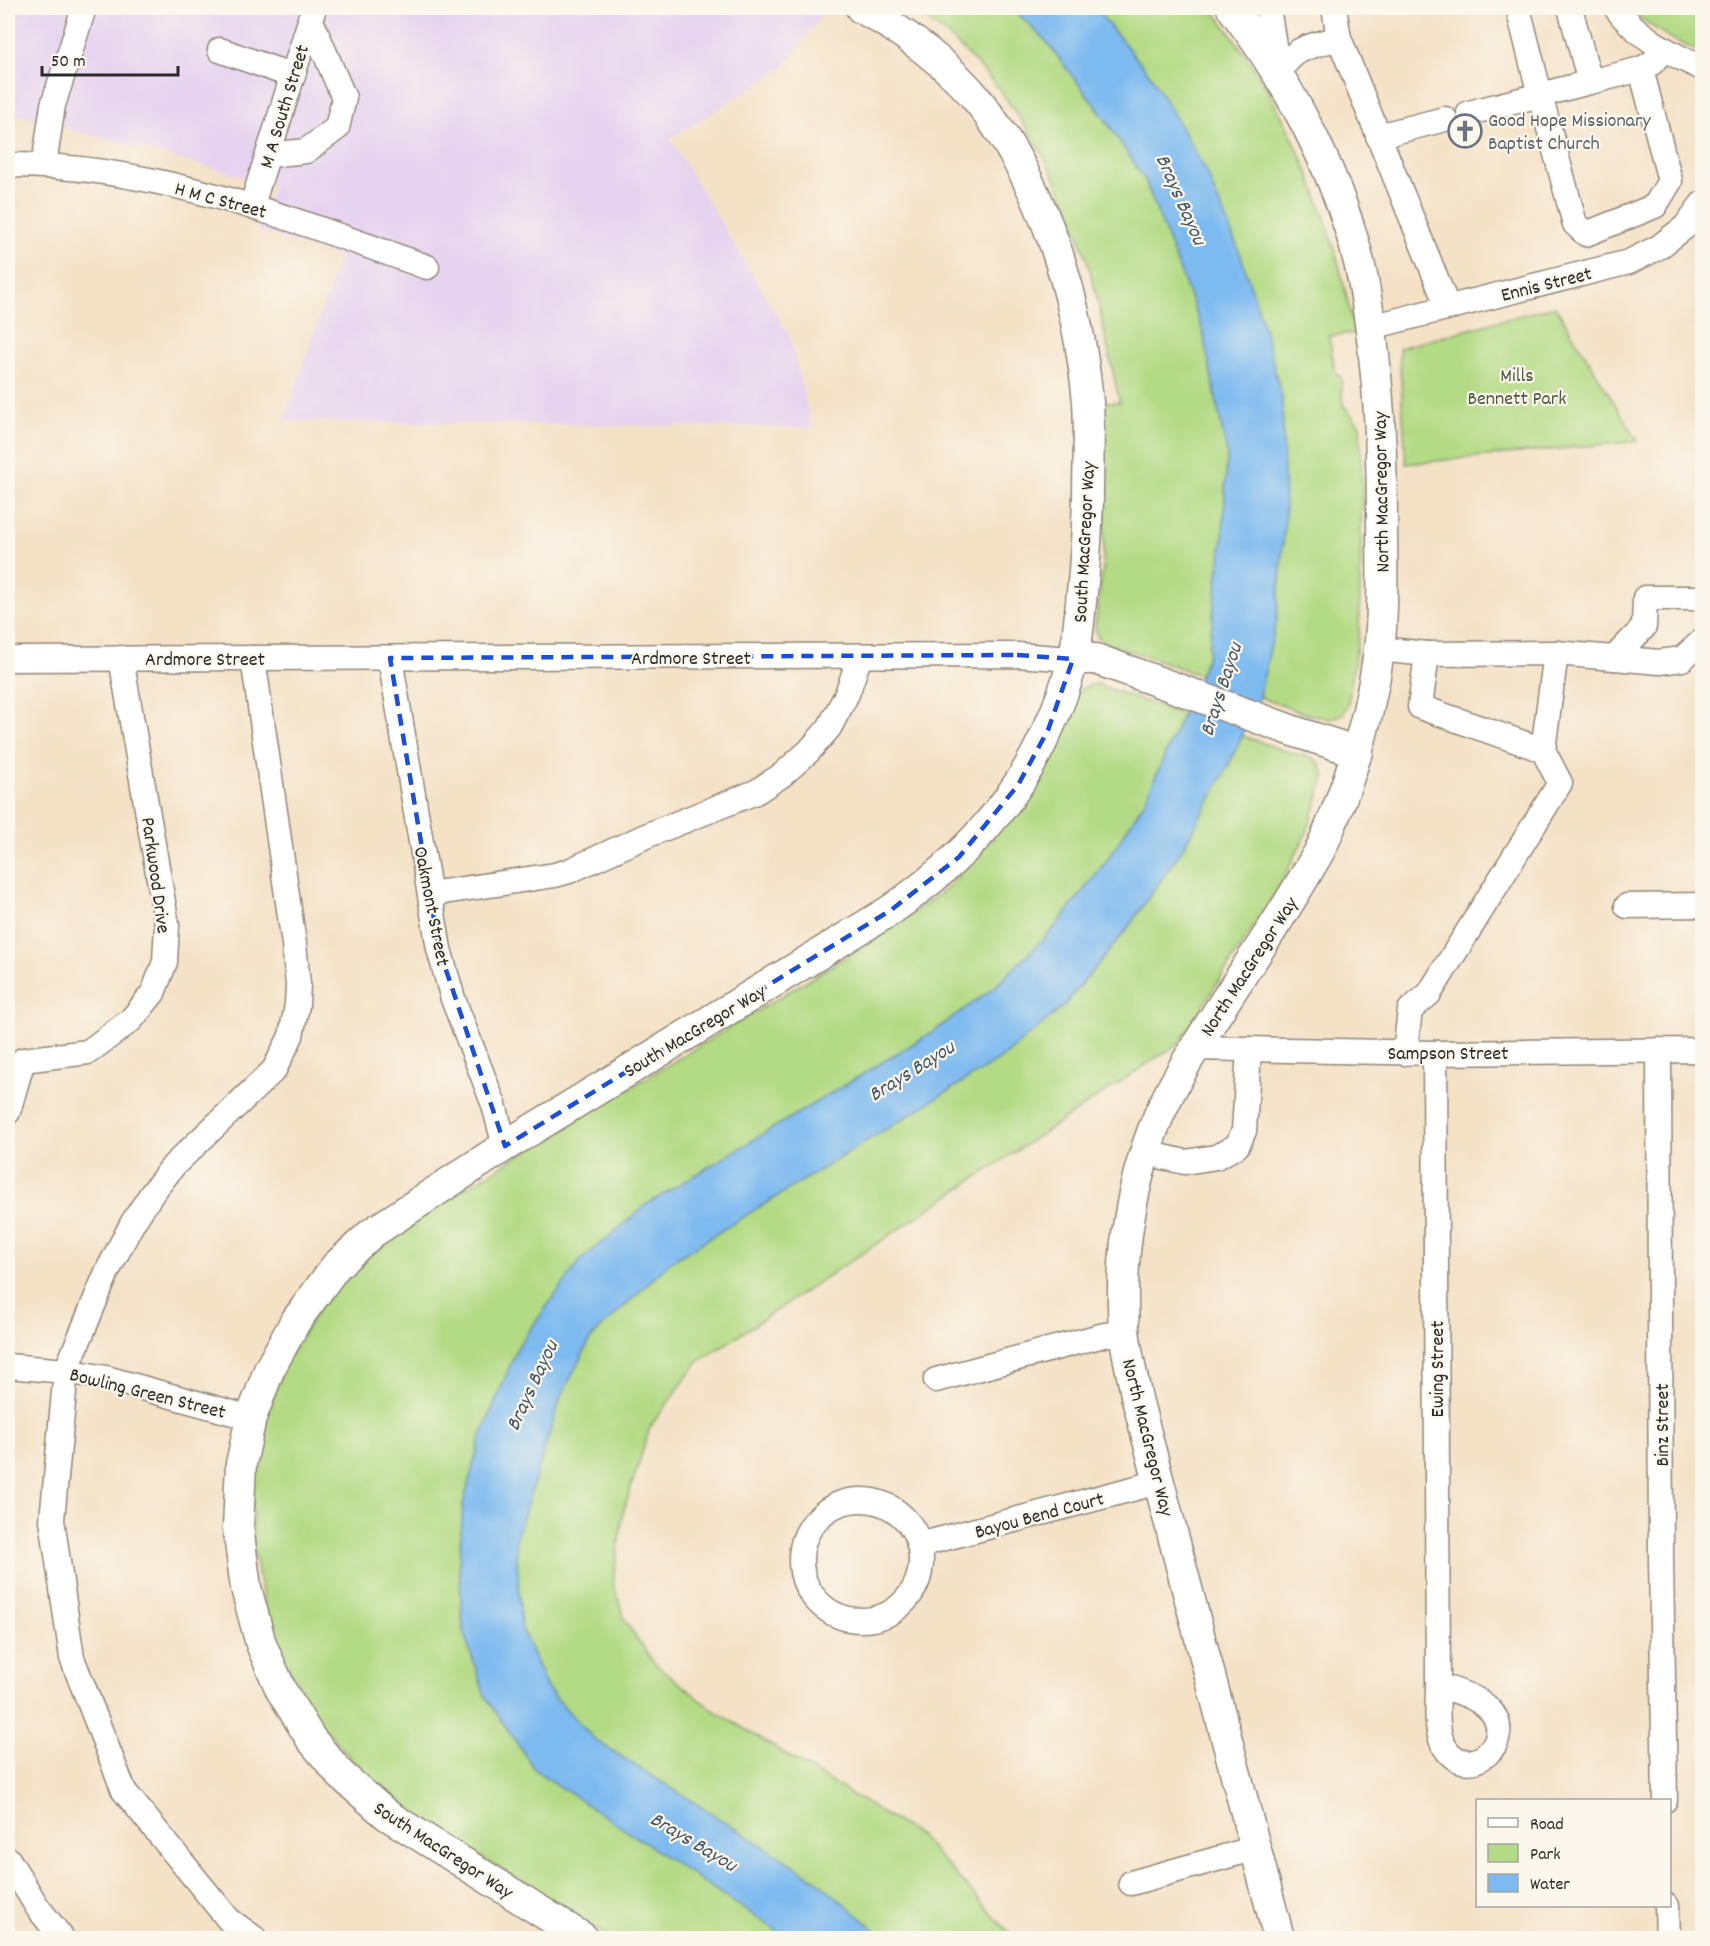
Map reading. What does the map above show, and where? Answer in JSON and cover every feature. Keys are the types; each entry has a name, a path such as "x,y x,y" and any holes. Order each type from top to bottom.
{"main road":[{"name":"South MacGregor Way","path":"583,1938 387,1815 341,1775 311,1739 280,1690 261,1644 246,1588 238,1527 241,1464 251,1418 269,1370 295,1322 336,1266 372,1233 505,1146 891,910 924,887 959,857 981,833 1018,785 1048,730 1073,659 1087,538 1088,403 1076,319 1058,252 1026,175 979,102 937,60 861,8"},
{"name":"North MacGregor Way","path":"1232,8 1278,75 1312,136 1343,210 1362,277 1371,327 1381,424 1382,567 1379,649 1369,714 1358,752 1323,846 1194,1048 1163,1106 1146,1153 1132,1206 1123,1290 1124,1332 1136,1395 1279,1938"},
{"name":"Ardmore Street","path":"1073,659 1096,658 1296,732 1358,752"}],"street":[{"path":"44,165 53,105 84,8"},
{"path":"1268,8 1278,75"},
{"path":"1334,8 1339,38 1448,308"},
{"path":"1518,8 1575,224 1586,234 1655,206 1670,181 1641,69"},
{"path":"1570,8 1590,82"},
{"path":"1616,8 1639,32 1664,49 1702,68"},
{"path":"269,154 306,151 337,128 344,98 312,13"},
{"name":"M A South Street","path":"252,205 312,13"},
{"path":"1278,75 1285,62 1297,51 1339,38"},
{"path":"1469,113 1641,69 1652,63 1664,49"},
{"path":"220,50 293,76"},
{"path":"1378,135 1445,118"},
{"name":"H M C Street","path":"8,165 44,165 117,173 252,205 427,267"},
{"name":"Ennis Street","path":"1371,327 1629,262 1659,247 1685,227 1702,204"},
{"path":"1614,658 1644,627 1645,598 1702,598"},
{"path":"1379,649 1427,654 1556,653 1660,662 1682,659 1702,641"},
{"path":"1405,1053 1410,1010 1429,994 1560,783 1543,750 1556,653"},
{"path":"1427,654 1420,707 1543,750"},
{"path":"430,894 569,871 639,838 756,792 782,775 809,751 829,728 847,694 860,656"},
{"name":"Ardmore Street","path":"8,659 1017,656 1073,659"},
{"name":"Parkwood Drive","path":"8,1112 15,1057 88,1052 131,1020 153,993 165,962 167,925 121,658"},
{"path":"253,658 294,944 298,984 297,1005 291,1036 274,1070 174,1165 153,1192 106,1272 66,1371 52,1520 72,1658 124,1791 229,1920 254,1938"},
{"name":"Oakmont Street","path":"390,658 439,949 453,999 494,1105 505,1146"},
{"path":"1626,906 1702,905"},
{"name":"Sampson Street","path":"1194,1048 1405,1053 1702,1050"},
{"path":"1146,1153 1185,1162 1216,1157 1237,1146 1244,1131 1249,1049"},
{"name":"Binz Street","path":"1659,1050 1661,1558 1665,1799"},
{"name":"Ewing Street","path":"1435,1053 1438,1685"},
{"path":"936,1380 1104,1335 1124,1332"},
{"name":"Bowling Green Street","path":"8,1366 66,1371 106,1378 251,1418"},
{"name":"Bayou Bend Court","path":"919,1545 1159,1482"},
{"path":"864,1500 883,1504 899,1514 912,1528 919,1545 921,1564 917,1583 907,1599 893,1611 876,1619 857,1620 839,1616 823,1607 810,1592 802,1575 801,1556 809,1530 828,1509 846,1502 864,1500"},
{"path":"1131,1883 1256,1848"},
{"path":"8,1859 38,1908 62,1938"},
{"path":"1667,1907 1668,1938"}],"highlighted area":[{"path":"1017,655 1073,659 1048,730 1018,785 959,857 891,910 505,1146 439,949 390,658"}],"shaded area":[{"path":"8,8 813,8 823,13 783,68 670,139 789,335 812,428 284,421 340,257 258,231 273,185 8,112"}],"green space":[{"path":"911,8 1211,8 1263,82 1303,161 1319,202 1345,288 1354,333 1329,336 1335,373 1341,377 1343,405 1360,425 1362,487 1359,631 1348,704 1343,714 1330,719 1303,713 1150,657 1106,644 1097,636 1095,627 1103,568 1104,541 1102,402 1120,402 1087,260 1059,187 1020,119 997,87 971,58 942,31"},
{"path":"1627,8 1702,8 1702,52 1672,39"},
{"name":"Mills Bennett Park","path":"1555,306 1638,441 1406,464 1399,348"},
{"path":"1096,684 1285,751 1315,759 1321,766 1325,777 1307,832 1280,885 1179,1043 697,1363 650,1427 623,1513 613,1582 625,1621 654,1663 713,1710 920,1836 1014,1938 610,1938 423,1820 363,1773 321,1724 279,1650 264,1603 253,1546 252,1473 261,1434 284,1366 321,1304 361,1258 401,1227 882,935 946,889 992,839 1075,694 1085,687"}],"water":[{"name":"Brays Bayou","path":"1012,8 1095,8 1152,77 1205,169 1241,256 1264,328 1282,398 1285,516 1277,619 1258,701 1226,771 1181,851 1127,929 1063,1007 1002,1058 672,1261 591,1338 561,1397 516,1539 521,1626 547,1688 595,1740 814,1878 885,1938 785,1938 535,1770 485,1696 463,1631 459,1563 463,1504 480,1439 518,1346 580,1261 647,1204 931,1033 995,987 1055,927 1107,860 1145,801 1208,655 1223,536 1227,454 1202,328 1145,180 1103,116 1045,40"}],"place":[{"name":"Good Hope Missionary Baptist Church","path":"1465,131"}]}
